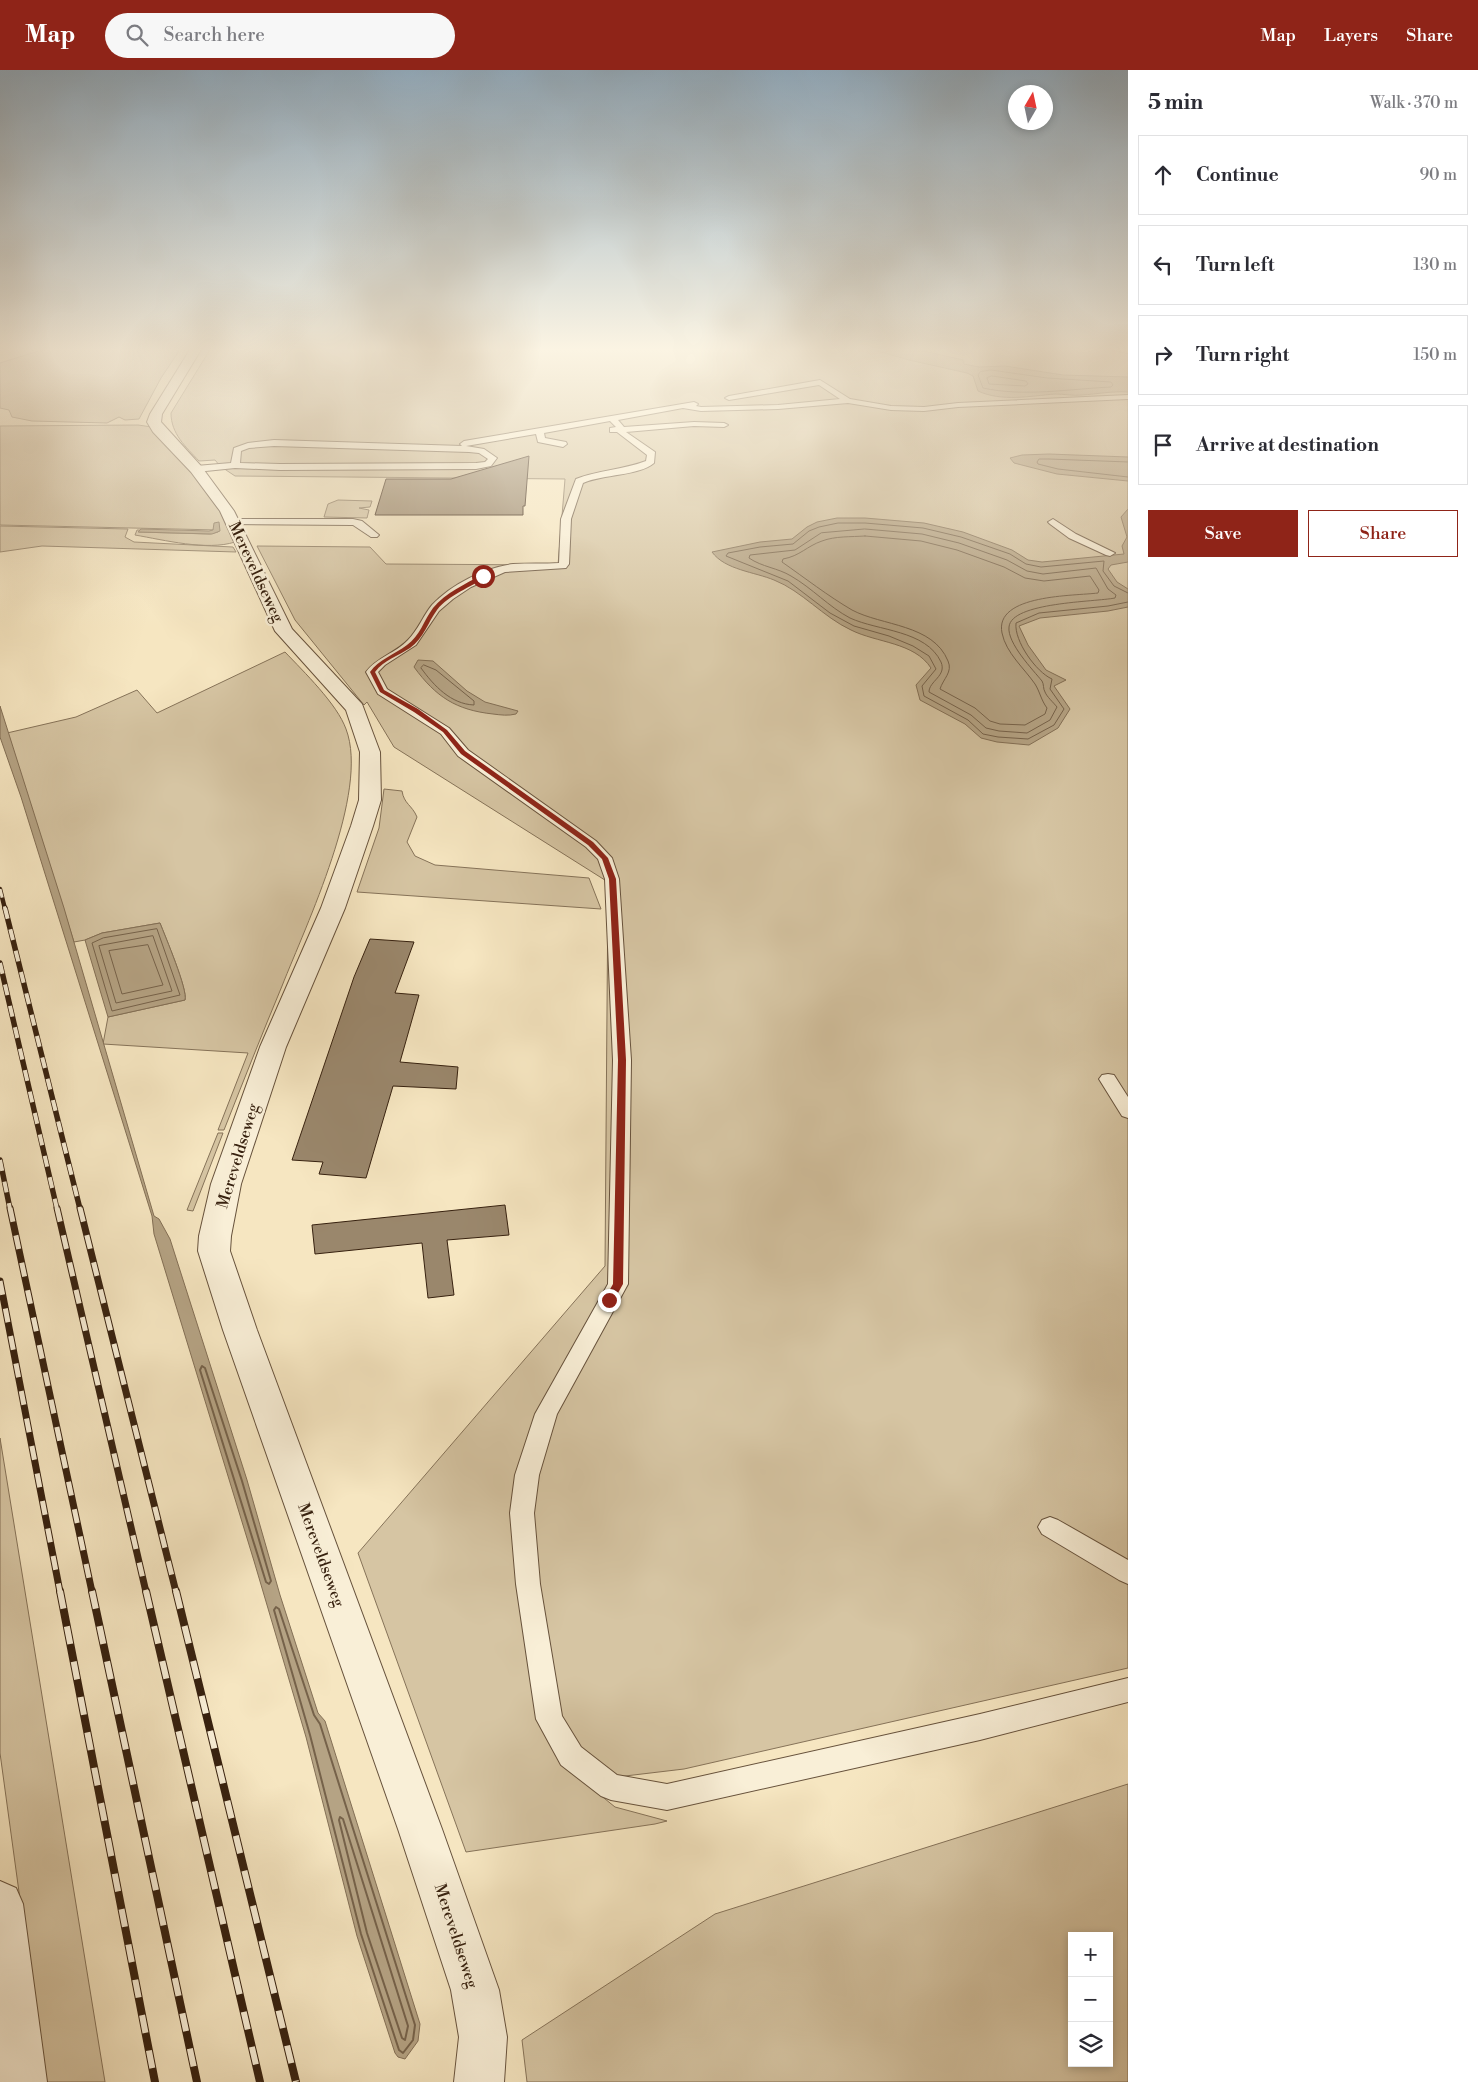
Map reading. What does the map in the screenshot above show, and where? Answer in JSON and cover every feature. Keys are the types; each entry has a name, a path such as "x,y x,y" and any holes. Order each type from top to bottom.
{"street":[{"name":"Mereveldseweg","path":"170,442 196,469 233,522 284,631 340,689 355,708 370,752 372,780 370,800 362,826 333,908 274,1047 226,1184 215,1236 214,1251 243,1339 420,1829 475,1990 483,2037 478,2082"},
{"path":"0,1904 22,2082"}],"lane":[{"path":"461,449 464,444 470,442"},
{"path":"549,442 563,445 563,442"},
{"path":"633,442 652,454 650,463 638,468 592,474 579,481 566,519 564,564 562,566 505,569 483,576 462,588 436,608 419,636 409,646 378,664 372,672 382,691 445,731 463,753 591,844 605,858 612,879 622,1060 618,1284 546,1414 527,1475 522,1512 528,1584 549,1719 571,1756 611,1787 667,1797 980,1727 1128,1690"},
{"path":"196,469 235,465 280,467 476,466 488,464 493,458 481,451 461,449 274,443 248,446 237,450 235,465"},
{"path":"233,522 353,522 359,523 374,535"},
{"path":"1053,522 1062,530 1078,539 1110,553"},
{"path":"1108,1079 1128,1112"},
{"path":"1050,1527 1128,1573"}],"shaded area":[{"path":"0,442 165,442 219,505 235,542 199,545 135,535 137,530 141,530 139,532 210,534 219,530 0,525"},
{"path":"182,442 1128,442 1128,1668 684,1769 583,1781 615,1807 667,1821 466,1852 358,1553 605,1266 608,882 394,747 367,702 364,705 295,620 257,546 370,547 386,564 558,565 565,479 235,476 220,466 215,460 199,461"},
{"path":"338,500 372,501 370,507 359,508 369,510 367,518 324,517 328,504"},
{"path":"0,526 128,529 125,537 134,542 233,547 236,552 42,546 0,552"},
{"path":"285,652 319,689 342,719 346,729 351,756 349,787 343,822 306,929 224,1130 218,1130 248,1053 103,1044 108,1017 185,1000 180,975 160,923 102,933 74,942 7,733 76,717 137,690 157,713"},
{"path":"384,789 402,791 404,799 417,817 407,842 415,856 435,865 589,878 601,909 357,892 379,828"},
{"path":"218,1133 223,1133 193,1211 187,1210"},
{"path":"0,1438 105,2082 45,2082 0,1753"},
{"path":"1128,1784 1128,2082 527,2082 522,2040 715,1914"}],"water":[{"path":"1049,454 1128,457 1128,481 1057,474 1014,463 1010,458 1022,455"},
{"path":"1128,509 1128,562 1111,565 1108,569 1117,582 1128,589 1128,607 1040,618 1019,626 1028,645 1046,670 1066,680 1054,686 1070,709 1058,728 1029,745 997,742 981,738 965,724 920,700 916,685 931,668 924,659 915,653 851,630 784,585 766,577 732,567 724,563 712,552 760,542 792,539 817,522 837,518 865,518 924,523 963,532 1012,550 1028,560 1042,562 1124,554 1122,546 1127,537 1121,517"},
{"path":"219,522 220,531 212,534 138,532 141,529 209,531 213,530 214,523"},
{"path":"418,660 433,661 467,691 485,702 518,711 513,715 499,715 468,709 448,700 430,686 414,667"},
{"path":"0,706 64,908 154,1216 159,1219 170,1239 247,1480 280,1595 318,1713 325,1721 420,2024 418,2041 405,2059 398,2057 395,2053 357,1936 306,1737 154,1234 152,1216 21,797 0,737"},
{"path":"160,923 180,975 185,1000 108,1017 85,940 102,933"}],"building":[{"path":"529,456 523,515 375,515 386,479 451,479"},
{"path":"370,939 414,942 395,993 419,995 400,1062 458,1067 456,1089 393,1086 366,1178 319,1174 323,1162 292,1160 354,977"},
{"path":"505,1205 509,1235 447,1240 454,1295 428,1298 422,1243 315,1254 312,1225"}],"railway":[{"path":"0,889 5,909"},
{"path":"5,908 80,1209"},
{"path":"0,963 57,1209"},
{"path":"0,1160 10,1209"},
{"path":"10,1208 92,1592"},
{"path":"57,1208 146,1592"},
{"path":"80,1208 176,1592"},
{"path":"0,1281 60,1592"},
{"path":"60,1591 155,2082"},
{"path":"92,1591 197,2082"},
{"path":"146,1591 260,2082"},
{"path":"176,1591 296,2082"}],"route":[{"path":"483,576 456,592 436,608 419,636 409,646 378,664 372,672 382,691 445,731 463,753 591,844 605,858 612,879 622,1060 618,1284 609,1300"}]}
